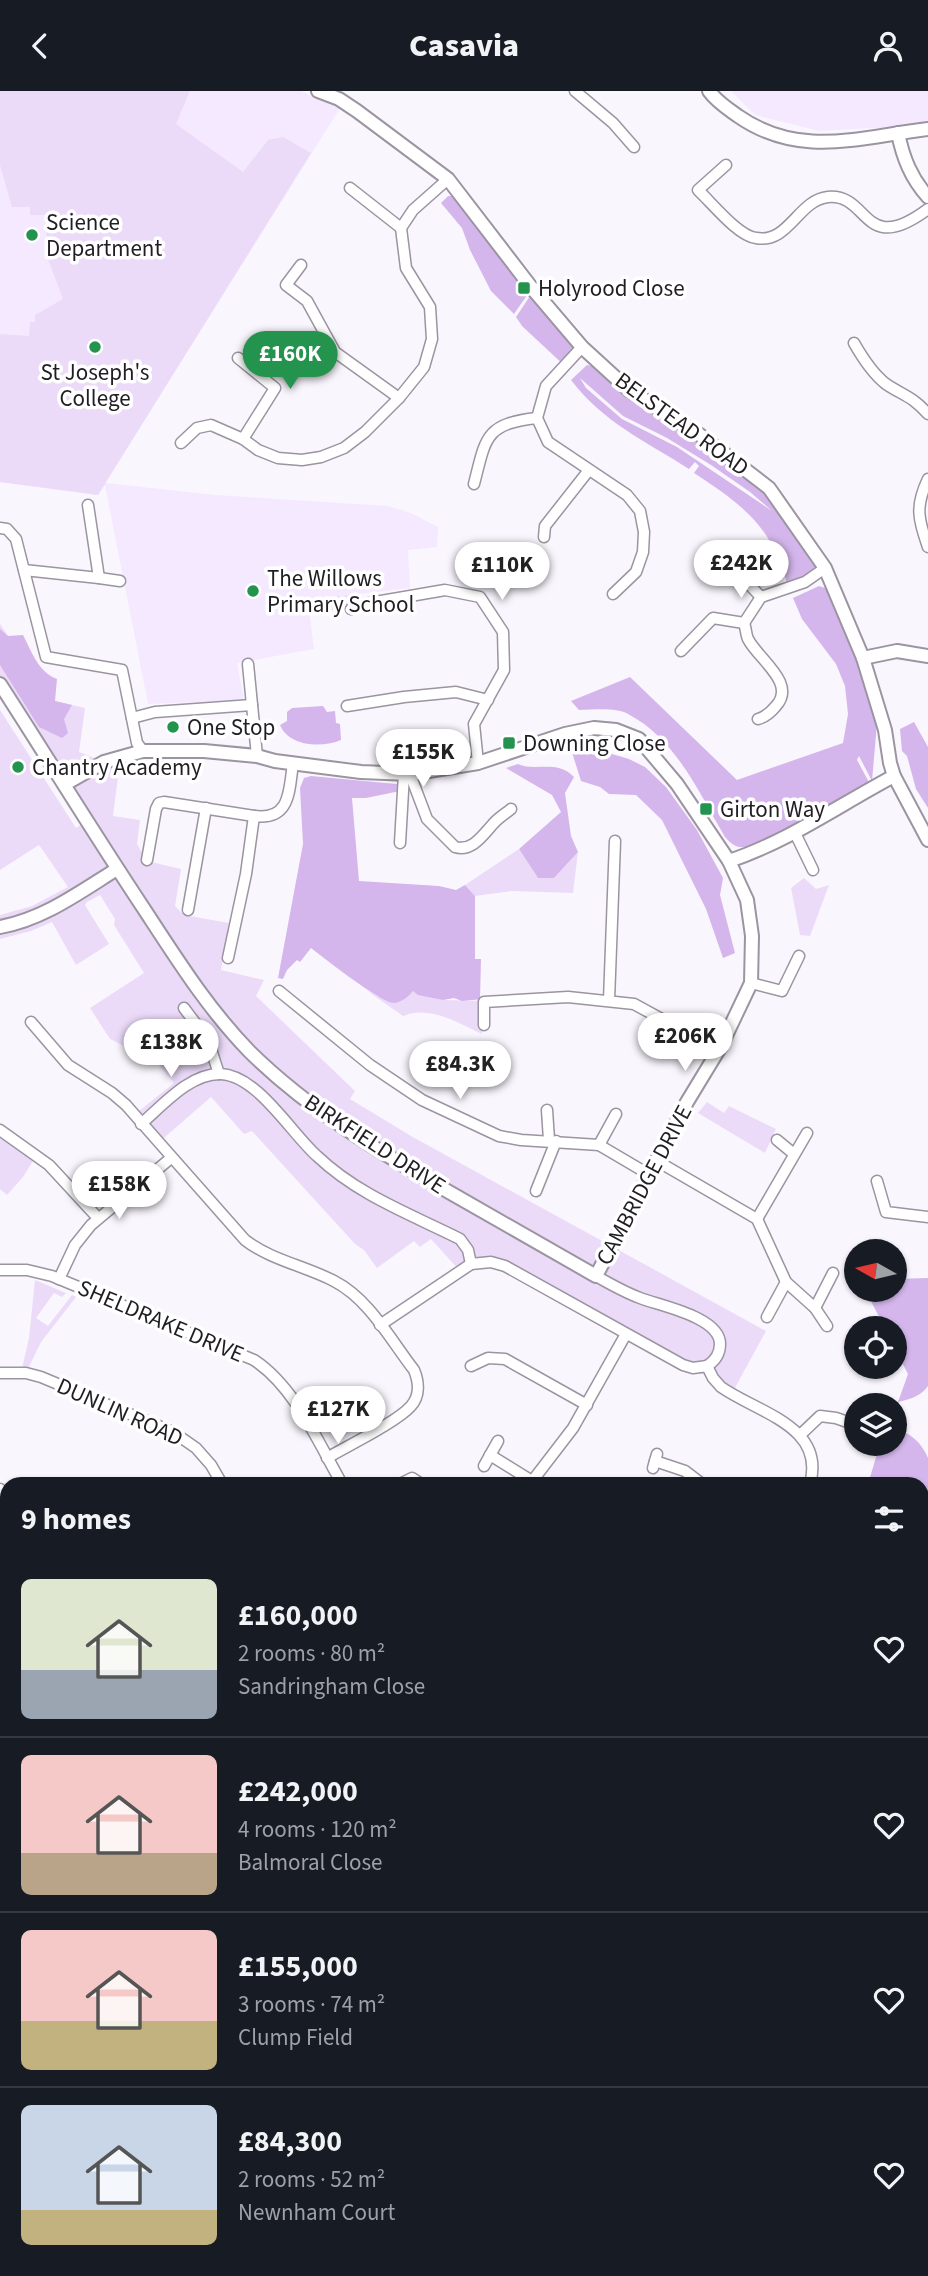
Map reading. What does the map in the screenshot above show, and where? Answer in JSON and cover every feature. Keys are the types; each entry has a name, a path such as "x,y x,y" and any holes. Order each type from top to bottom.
{"street":[{"name":"BELSTEAD ROAD","path":"318,91 339,99 357,111 448,179 531,287 582,347 629,390 700,435 769,488 825,568 863,658 885,730 894,776 928,840"},
{"path":"575,91 613,123 634,147"},
{"path":"584,99 593,91"},
{"path":"709,91 718,102 757,129 799,141 829,142 928,129"},
{"path":"898,133 901,151 909,170 928,197"},
{"path":"726,165 698,190 744,235 755,238 766,239 781,233 812,202 825,197 844,200 871,223 885,227 900,224 928,209"},
{"path":"181,443 197,429 211,425 278,458 302,460 321,457 344,448 365,432 424,367 432,339 429,307 406,268 401,228 413,210 448,179"},
{"path":"350,188 401,228"},
{"path":"301,265 286,285 307,300 335,352 398,398"},
{"path":"854,343 885,383 915,400 928,414"},
{"path":"582,347 546,386 537,418 548,442 627,495 640,512 644,532 643,552 636,572 613,594"},
{"path":"238,358 275,388 243,439"},
{"path":"474,484 483,447 491,433 512,421 537,418"},
{"path":"544,537 545,526 589,470"},
{"path":"928,479 919,498 919,512 920,526 928,547"},
{"path":"88,505 99,578"},
{"path":"0,528 7,529 16,539 46,657 122,670 137,743 143,751"},
{"path":"725,559 761,597"},
{"path":"758,719 765,717 779,703 782,691 780,681 748,639 744,623 761,597 805,582 825,568"},
{"path":"24,570 120,581"},
{"path":"351,610 359,605 445,590 480,597 503,632 504,670 474,724 478,763"},
{"path":"681,651 713,618 744,623"},
{"path":"863,658 897,652 928,656"},
{"path":"248,664 257,756"},
{"name":"BIRKFIELD DRIVE","path":"0,684 183,969 213,1010 247,1048 323,1115 384,1154 622,1290 712,1326 718,1333 720,1346 715,1359 707,1366"},
{"path":"347,706 456,692 488,700"},
{"path":"132,718 155,712 252,705"},
{"name":"CAMBRIDGE DRIVE","path":"65,784 104,762 143,751 204,751 361,772 407,774 478,763 565,734 594,728 617,730 639,740 677,784 729,860 747,900 752,936 751,983 721,1046 687,1102 596,1276"},
{"path":"147,860 159,803 164,801 265,818 277,814 286,806 293,763"},
{"path":"407,774 427,820 455,847 461,849 478,841 496,821 512,809"},
{"path":"400,843 407,774"},
{"path":"729,860 757,851 795,833 894,776"},
{"path":"188,910 206,808"},
{"path":"228,958 246,874 254,816"},
{"path":"795,833 813,870"},
{"path":"609,1000 615,841"},
{"path":"0,927 46,912 117,869"},
{"path":"751,983 782,991 799,956"},
{"path":"279,991 369,1065 422,1100 499,1136 599,1145 650,1175"},
{"path":"484,1025 484,1002 568,997 609,1000 634,1004 689,1034 721,1046"},
{"path":"141,1124 190,1083 219,1074 208,1040 184,1007"},
{"path":"31,1023 68,1065 117,1097 245,1240 261,1251 346,1288 362,1302 415,1374 418,1391 410,1408 327,1458"},
{"name":"BIRKFIELD DRIVE","path":"219,1074 236,1077 253,1088 311,1151 349,1182 378,1200 460,1239 466,1246 471,1264"},
{"path":"536,1191 552,1141 547,1110"},
{"path":"599,1145 616,1114"},
{"path":"0,1130 49,1164 98,1218"},
{"path":"757,1219 807,1133"},
{"path":"776,1140 794,1154"},
{"path":"59,1279 75,1245 98,1218 171,1158"},
{"path":"657,1161 757,1219 786,1282 815,1308 827,1326"},
{"path":"877,1181 886,1212 928,1217"},
{"path":"380,1325 471,1264 491,1262 505,1266 683,1365 693,1368 707,1366 721,1387 800,1435 813,1459 811,1477"},
{"name":"SHELDRAKE DRIVE","path":"0,1270 27,1270 59,1279 244,1354 263,1366 289,1393 338,1477"},
{"path":"815,1308 834,1273"},
{"path":"767,1317 786,1282"},
{"path":"536,1477 561,1447 626,1334"},
{"path":"472,1366 484,1359 500,1358 587,1405"},
{"name":"DUNLIN ROAD","path":"0,1373 41,1377 173,1432 200,1452 218,1477"},
{"path":"800,1435 820,1416 844,1421"},
{"path":"485,1466 498,1441"},
{"path":"491,1455 522,1477"},
{"path":"655,1461 685,1471 693,1477"}],"shaded area":[{"name":"St Joseph's College","path":"0,91 301,91 340,108 105,483 215,495 388,506 411,513 438,527 437,547 408,550 410,588 308,600 314,649 237,663 244,700 148,704 105,485 98,495 0,482"},
{"name":"St Joseph's College","path":"0,91 190,91 176,124 243,172 268,140 283,137 311,153 98,495 0,482 0,334 29,336 30,322 35,322 35,315 63,299 46,254 47,215 30,215 30,207 12,207 0,165"},
{"path":"731,91 928,91 928,125 819,131 755,115"},
{"path":"448,196 455,196 530,291 514,314 491,291 462,228 441,203"},
{"path":"532,293 574,340 576,350 566,367 522,326 516,317"},
{"path":"587,365 593,366 760,478 819,559 816,570 788,587 782,566 765,533 741,507 694,473 699,466 695,462 689,469 626,430 597,408 571,380","holes":["580,378 623,416 667,438 711,465 772,511 677,447 622,419 586,388"]},
{"path":"819,586 835,591 879,700 872,781 859,756 857,760 870,784 758,843 740,847 725,837 685,768 660,738 645,725 617,710 579,710 571,701 630,677 737,780 843,743 848,714 845,686 836,664 802,619 793,598"},
{"path":"349,595 351,608 309,613 308,600"},
{"path":"0,624 51,700 85,708 79,752 104,762 119,758 113,816 140,820 137,844 147,861 181,869 175,906 184,915 229,923 221,970 264,980 256,996 355,1091 350,1099 411,1136 766,1331 731,1395 711,1374 698,1374 496,1263 459,1270 431,1239 420,1247 414,1241 377,1268 364,1250 355,1244 252,1131 244,1134 211,1097 158,1143 134,1115 174,1083 159,1065 184,1050 173,1037 144,1056 110,1039 90,1008 144,973 114,925 115,919 100,895 85,905 109,944 76,965 52,922 0,939 0,915 32,906 68,887 39,845 0,870 0,710 76,828 87,821 0,684"},
{"path":"0,629 8,636 23,635 40,666 57,679 55,701 72,705 64,719 68,733 62,738 39,727 0,665"},
{"path":"323,706 327,712 335,711 336,723 340,724 341,740 334,743 307,744 291,738 280,725 287,721 287,712 292,708"},
{"path":"914,722 928,747 928,808 916,789 907,756 902,751 900,729"},
{"path":"571,749 605,752 629,759 645,767 666,787 697,830 723,878 720,895 735,953 723,958 706,909 662,820 636,795 609,794 600,787 581,781"},
{"path":"518,764 553,767 574,777 565,793 571,836 578,852 554,878 538,878 519,849 561,812 552,795 506,768"},
{"path":"311,776 407,785 405,790 352,798 359,881 439,886 456,890 465,885 475,896 475,959 481,959 480,999 483,999 443,1000 418,995 413,991 400,1002 387,1001 311,948 300,962 297,960 287,970 283,979 278,978 303,844 300,788 304,778"},
{"path":"519,849 538,878 554,878 578,852 573,893 512,891 475,896 465,885"},
{"path":"804,878 816,889 829,885 810,936 800,935 791,888"},
{"path":"366,990 390,1001 400,1000 413,991 443,1000 483,1001 482,1034 434,1014 413,1013 403,1016"},
{"path":"707,1102 724,1113 729,1106 776,1129 765,1153 698,1113"},
{"path":"0,1136 33,1161 7,1195 0,1189"},
{"path":"928,1278 928,1386 907,1400 907,1393 901,1393 908,1374 907,1316 879,1316 871,1302 907,1302 907,1279"},
{"path":"35,1280 66,1293 62,1297 54,1293 36,1318 48,1326 72,1295 76,1297 41,1342 26,1373 21,1373 29,1338"},
{"path":"907,1434 922,1447 928,1458 928,1477 870,1477 876,1456 907,1456"}],"place":[{"name":"Science Department","path":"32,235"},
{"name":"Holyrood Close","path":"524,288"},
{"name":"St Joseph's College","path":"95,347"},
{"name":"The Willows Primary School","path":"253,591"},
{"name":"One Stop","path":"173,727"},
{"name":"Downing Close","path":"509,743"},
{"name":"Chantry Academy","path":"18,767"},
{"name":"Girton Way","path":"706,809"}]}
